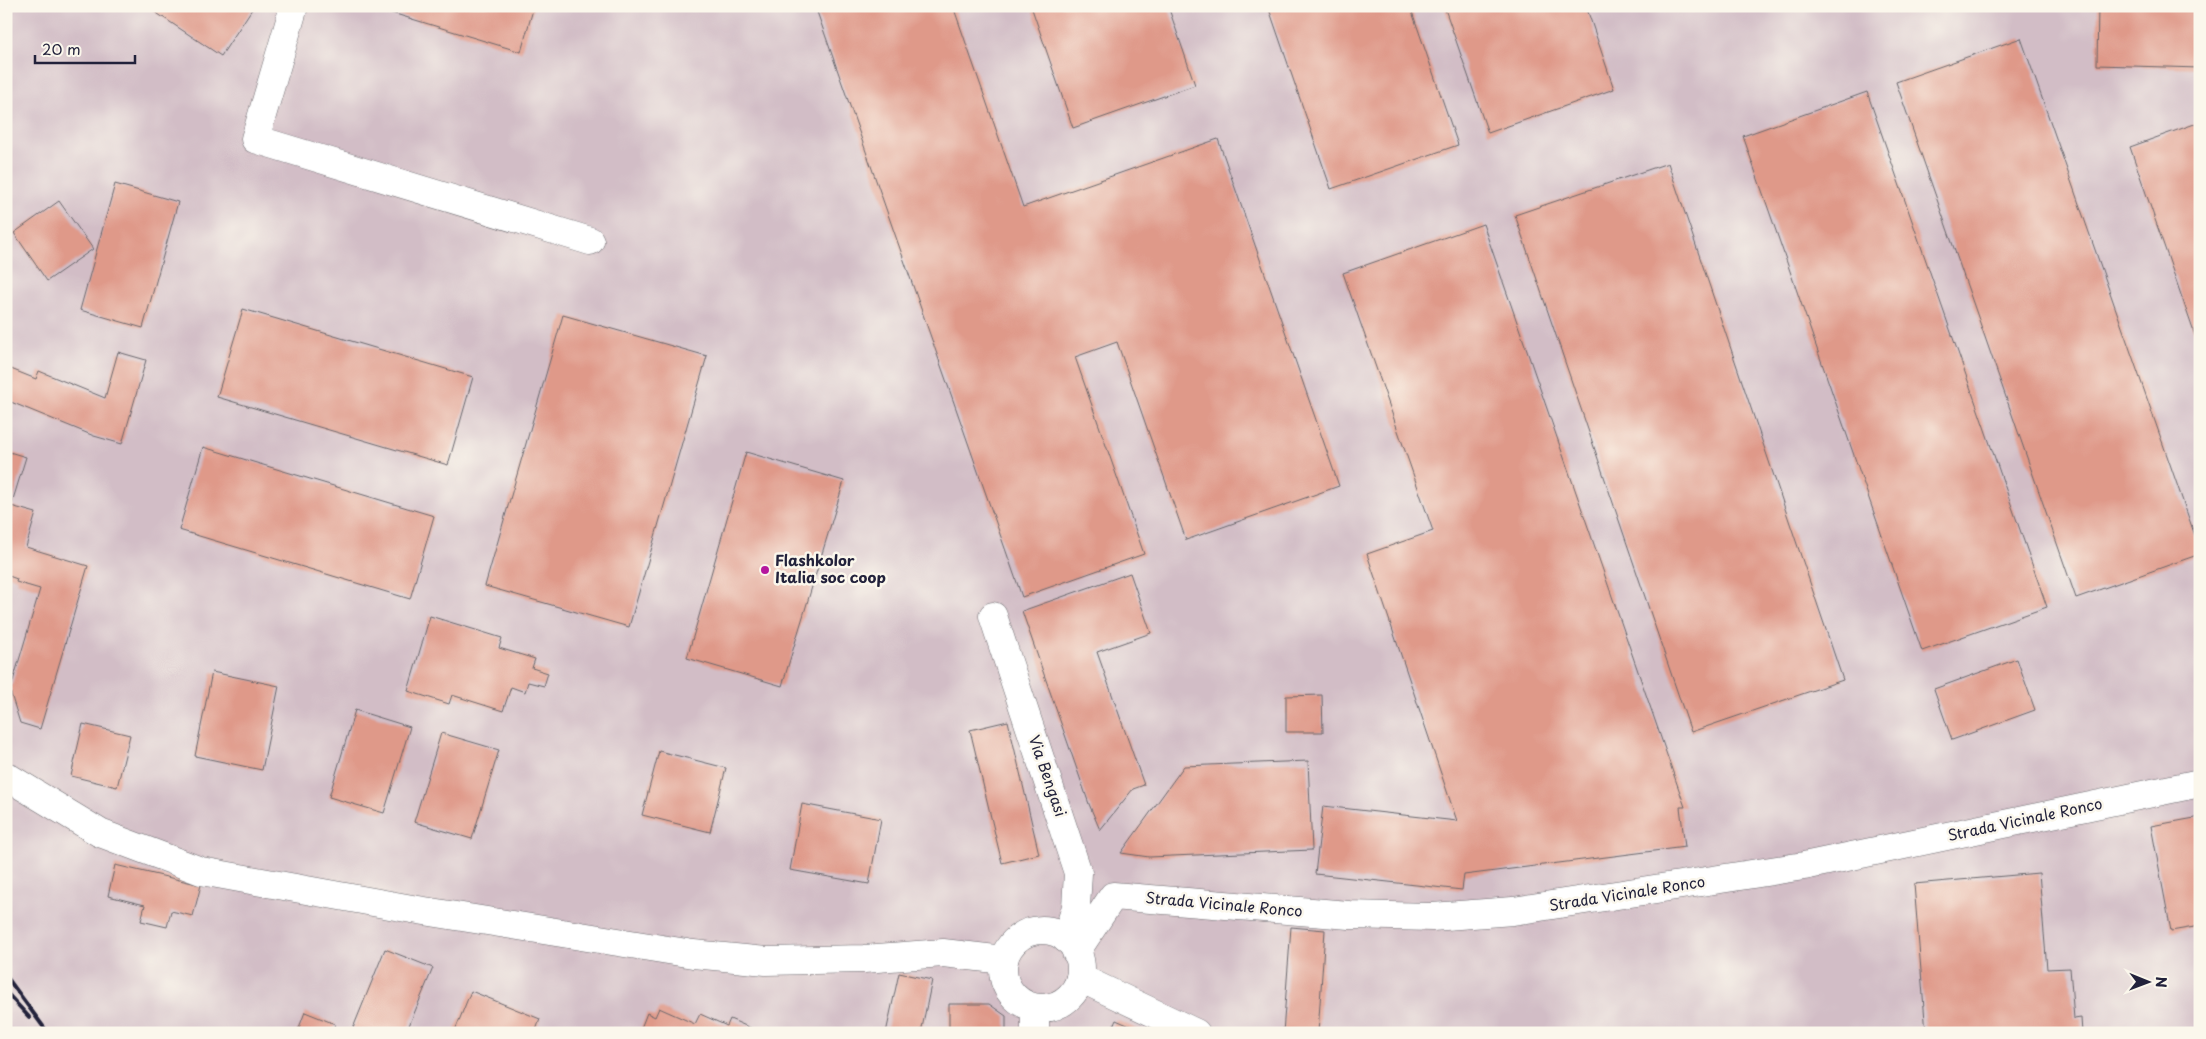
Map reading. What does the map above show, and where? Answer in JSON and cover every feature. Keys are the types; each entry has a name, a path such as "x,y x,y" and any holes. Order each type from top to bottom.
{"street":[{"path":"291,6 293,10 255,138 590,242"},
{"name":"Via Bengasi","path":"993,616 1078,873 1071,945"},
{"path":"6,776 100,833 201,871 412,909 693,954 766,961 864,959 943,953 1004,960"},
{"name":"Strada Vicinale Ronco","path":"1071,945 1113,896 1349,915 1432,917 1513,911 1804,866 2200,783"},
{"path":"1042,929 1059,934 1071,945 1080,961 1080,978 1072,994 1035,1020 1024,1005 1010,993 1003,977 1004,960 1011,944 1025,933 1042,929"},
{"path":"1080,978 1196,1033"}],"shaded area":[{"path":"6,6 2200,6 2200,1033 6,1033"}],"building":[{"path":"146,6 254,6 221,56"},
{"path":"369,6 534,6 521,52"},
{"path":"815,6 953,6 1023,207 1218,139 1339,486 1186,540 1117,342 1075,357 1144,554 1022,597"},
{"path":"1031,6 1168,6 1195,85 1073,128"},
{"path":"1268,6 1410,6 1458,145 1331,189"},
{"path":"1444,6 1586,6 1614,89 1488,133"},
{"path":"2098,6 2200,6 2200,68 2097,65"},
{"path":"2021,38 2200,550 2200,554 2076,598 1896,82"},
{"path":"1867,92 2047,607 1922,651 1743,136"},
{"path":"2200,122 2200,347 2199,347 2130,147"},
{"path":"1668,163 1843,680 1691,732 1515,215"},
{"path":"115,184 178,202 143,328 80,310"},
{"path":"59,201 93,249 47,281 14,233"},
{"path":"1483,224 1685,807 1680,807 1685,847 1464,875 1462,890 1315,874 1323,806 1457,821 1367,554 1433,531 1343,273"},
{"path":"243,309 473,377 448,465 217,397"},
{"path":"563,315 707,356 629,627 485,586"},
{"path":"118,352 146,360 122,444 94,436 6,400 6,367 36,379 39,371 105,398"},
{"path":"203,447 434,516 410,599 179,530"},
{"path":"6,451 26,457 11,506 36,513 26,547 88,566 40,729 20,723 10,691 40,589 16,582 17,579 6,575"},
{"name":"Flashkolor Italia soc coop","path":"746,452 844,481 782,686 687,658"},
{"path":"1130,573 1151,633 1097,652 1144,785 1133,789 1100,830 1089,804 1022,611"},
{"path":"430,616 502,638 499,648 535,659 532,668 548,673 544,686 528,682 525,692 511,687 503,711 452,695 449,704 408,691"},
{"path":"2017,659 2035,710 1952,740 1934,689"},
{"path":"212,672 279,686 262,770 195,756"},
{"path":"1322,695 1323,732 1286,732 1286,696"},
{"path":"355,710 410,727 384,813 329,797"},
{"path":"1008,721 1039,854 1002,863 970,730"},
{"path":"83,724 130,735 117,787 71,776"},
{"path":"441,733 499,750 472,839 414,822"},
{"path":"659,751 726,768 710,832 642,815"},
{"path":"1308,761 1312,850 1149,857 1121,853 1184,766"},
{"path":"802,804 881,819 869,884 790,870"},
{"path":"2200,817 2200,926 2171,931 2151,826"},
{"path":"115,865 201,885 193,916 171,911 167,927 141,921 145,905 108,896"},
{"path":"2039,873 2047,969 2070,968 2074,1019 2081,1018 2082,1033 1926,1033 1914,884"},
{"path":"1291,927 1325,930 1318,1033 1283,1033"},
{"path":"385,949 433,968 406,1033 351,1033"},
{"path":"899,973 932,980 921,1033 886,1033"},
{"path":"471,991 540,1019 535,1033 454,1033"},
{"path":"949,1004 989,1004 1006,1016 1006,1033 949,1033"},
{"path":"659,1008 695,1024 700,1014 727,1026 730,1019 762,1033 639,1033 647,1013 655,1017"},
{"path":"305,1012 335,1024 332,1033 297,1033"},
{"path":"1116,1020 1146,1033 1110,1033"}],"railway":[{"path":"6,976 48,1033"},
{"path":"6,992 29,1017"}],"place":[{"name":"Flashkolor Italia soc coop","path":"765,570"}]}
